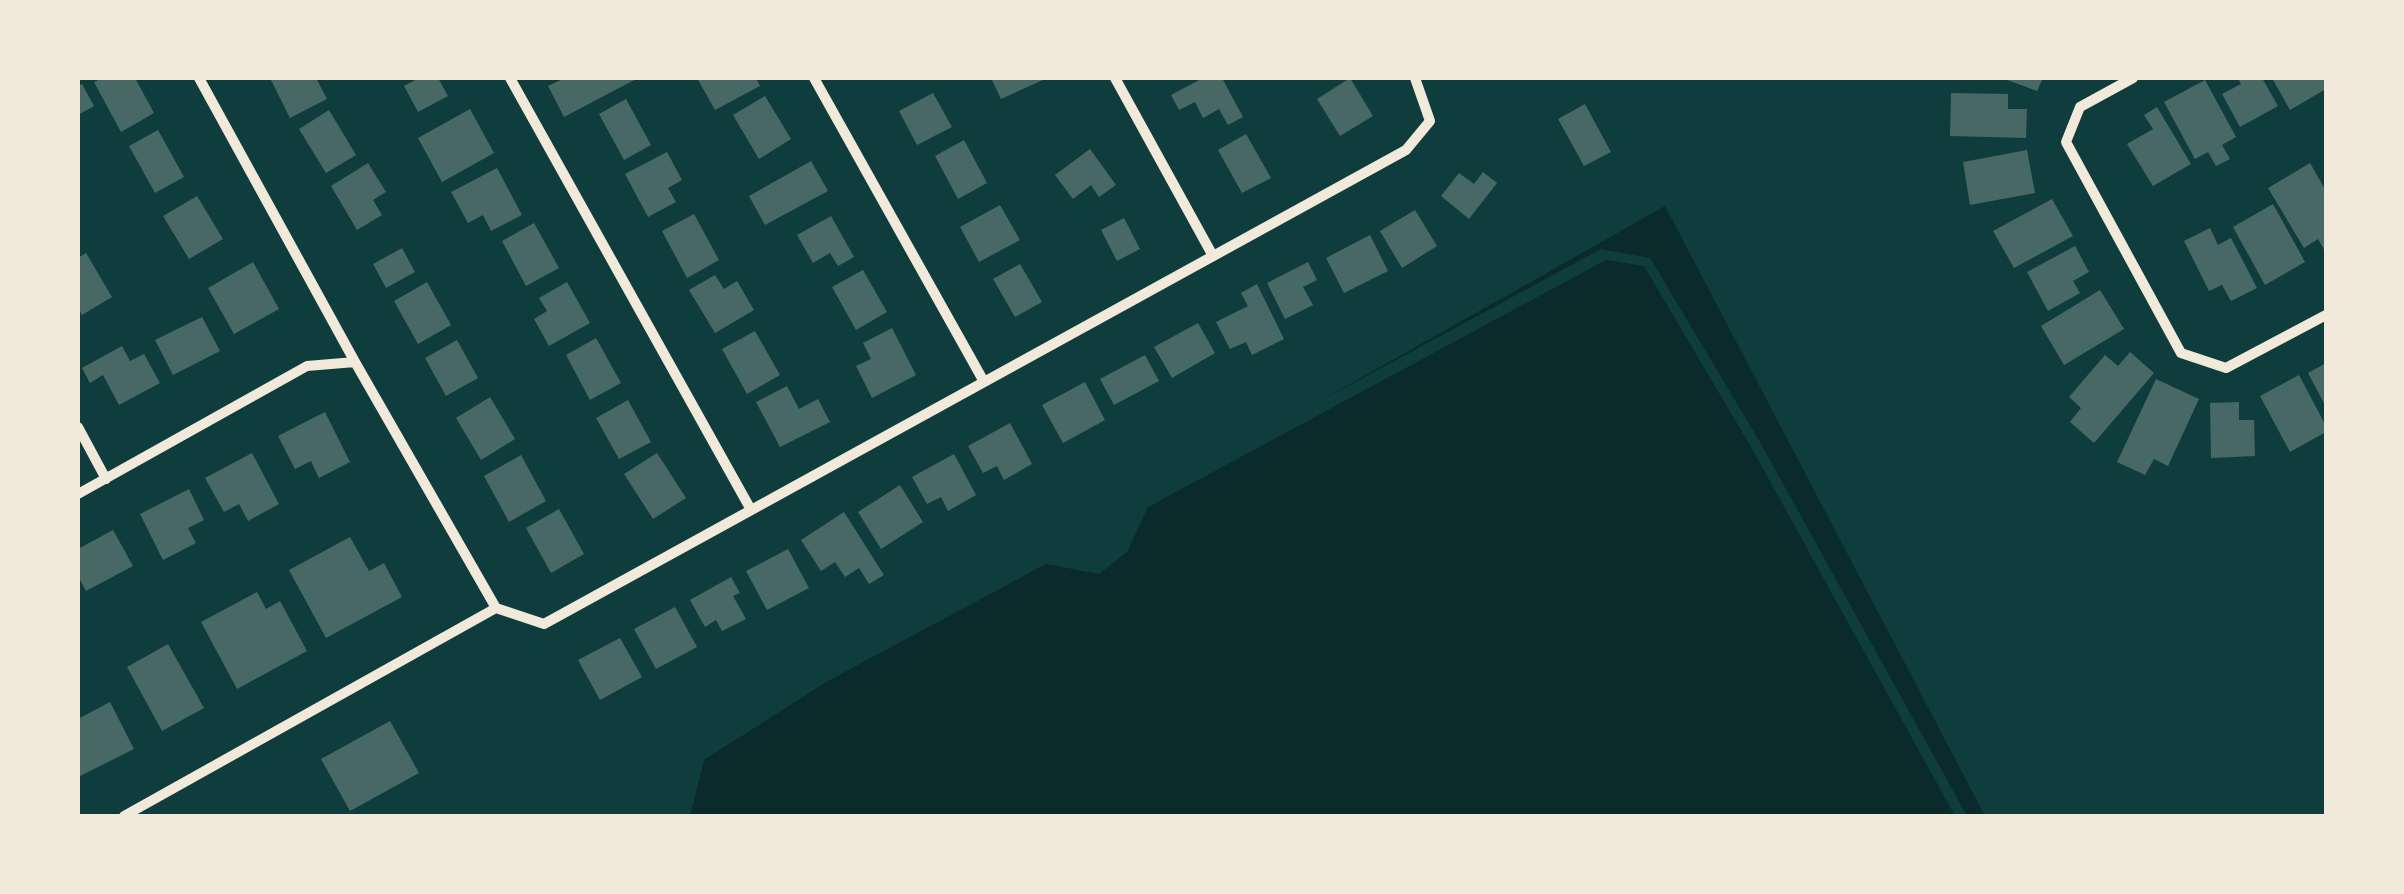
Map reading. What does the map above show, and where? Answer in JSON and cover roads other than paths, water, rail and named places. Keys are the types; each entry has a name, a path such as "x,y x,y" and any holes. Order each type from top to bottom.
{"street":[{"path":"199,78 496,608 544,624 1406,150 1430,121 1415,78"},
{"path":"510,78 750,508"},
{"path":"814,78 983,380"},
{"path":"1115,78 1213,256"},
{"path":"2134,78 2080,107 2066,142 2181,353 2226,368 2326,314"},
{"path":"78,494 307,366 355,362"},
{"path":"78,427 106,478"},
{"path":"124,816 496,608"}],"water":[{"path":"1665,206 1985,816 1967,816 1760,442 1650,258 1601,249 1313,405"},
{"path":"1606,260 1644,266 1751,447 1955,816 690,816 704,760 828,681 1046,564 1099,574 1127,552 1148,507"}]}
